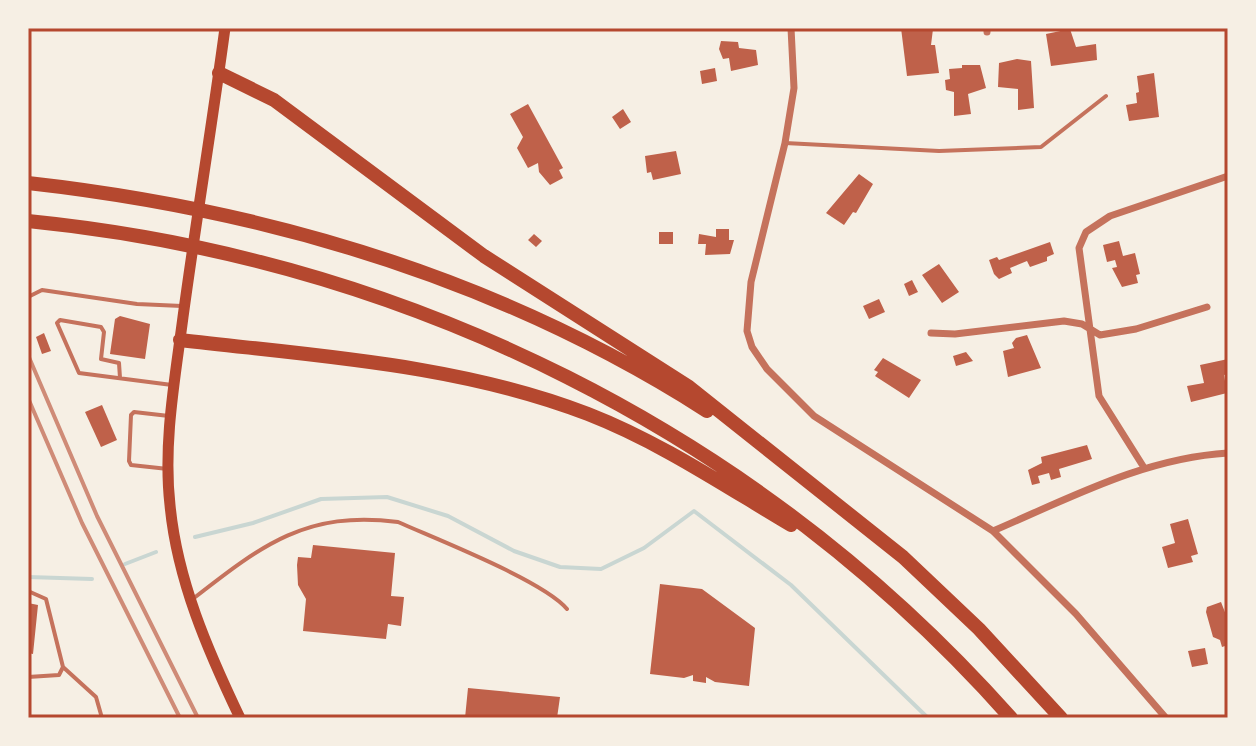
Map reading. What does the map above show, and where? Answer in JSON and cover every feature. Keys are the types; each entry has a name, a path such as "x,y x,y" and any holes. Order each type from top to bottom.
{"highway":[{"path":"219,73 274,100 484,256 656,364 823,491 942,593 1061,718"},
{"path":"28,183 222,213 313,236 412,268 557,328 694,403 823,491"},
{"path":"28,221 179,242 293,269 392,300 535,359 671,433 758,490 844,556 920,623 1011,718"},
{"path":"180,340 455,377 547,399 652,443 844,556"}],"main road":[{"path":"225,28 174,385 168,469 173,529 192,600 240,718"}],"street":[{"path":"791,28 794,88 785,143 751,282 747,331 752,347 767,369 814,416 993,531 1076,614 1166,718"},
{"path":"1143,466 1099,396 1087,329 1079,248 1086,232 1110,216 1228,176"},
{"path":"931,333 955,334 1064,321 1082,324 1100,335 1136,329 1207,307"},
{"path":"993,531 1143,466 1198,454 1228,453"}],"lane":[{"path":"785,143 939,151 1041,147 1106,96"},
{"path":"29,308 28,299 42,290 137,304 185,306"},
{"path":"120,378 119,363 101,359 104,332 101,327 60,320 57,323 75,370 120,378 174,385"},
{"path":"168,469 131,465 131,415 134,412 171,416"},
{"path":"192,600 246,558 299,528 378,519 398,522 532,583 558,598 567,609"},
{"path":"28,591 46,599 63,667 96,697 102,718"},
{"path":"28,677 50,678 59,675 63,667"}],"building":[{"path":"901,28 933,29 931,45 935,45 939,73 907,76"},
{"path":"1070,29 1076,47 1096,44 1097,60 1051,66 1046,34"},
{"path":"721,41 738,42 739,48 756,50 758,65 731,71 729,58 723,59 719,49"},
{"path":"1017,59 1031,61 1034,108 1018,110 1018,89 998,87 999,63"},
{"path":"962,65 980,65 986,88 968,94 971,114 954,116 954,92 946,90 945,80 950,79 949,69 962,68"},
{"path":"715,68 717,81 702,84 700,71"},
{"path":"1154,73 1159,117 1129,121 1126,105 1137,103 1137,76"},
{"path":"528,104 563,168 559,170 563,178 550,185 539,172 538,163 528,168 517,148 523,137 510,114"},
{"path":"623,109 631,122 620,129 612,117"},
{"path":"676,151 681,174 653,180 651,172 647,173 645,156"},
{"path":"859,174 873,184 856,213 853,212 844,225 826,213"},
{"path":"716,229 729,229 729,240 734,240 730,254 705,255 706,244 698,244 699,234 716,237"},
{"path":"659,232 673,232 673,244 659,244"},
{"path":"534,234 542,241 536,247 528,240"},
{"path":"1119,241 1123,256 1135,253 1140,274 1136,275 1138,283 1122,287 1112,268 1117,267 1115,260 1107,262 1103,245"},
{"path":"1050,242 1054,254 1047,257 1047,261 1030,267 1027,261 1010,268 1012,273 999,279 994,274 989,260 997,257 999,260"},
{"path":"939,264 959,292 942,303 922,275"},
{"path":"912,280 918,292 909,296 904,284"},
{"path":"879,299 885,312 869,319 863,306"},
{"path":"120,316 150,324 145,359 110,354 115,319"},
{"path":"44,333 51,351 42,354 36,337"},
{"path":"1027,335 1041,368 1008,377 1003,351 1014,348 1012,343 1016,338"},
{"path":"966,352 973,361 956,366 953,356"},
{"path":"883,358 921,380 909,398 875,376 878,372 874,370"},
{"path":"1228,359 1228,374 1224,375 1227,393 1191,402 1187,386 1204,383 1200,365"},
{"path":"102,405 117,440 101,447 85,412"},
{"path":"1087,445 1092,459 1059,469 1061,477 1051,480 1049,473 1038,476 1040,483 1032,485 1028,470 1042,463 1041,457"},
{"path":"1188,519 1198,554 1191,556 1193,562 1168,568 1162,547 1175,543 1170,524"},
{"path":"313,545 395,553 391,596 404,597 401,626 388,624 386,639 303,631 306,599 298,585 297,565 298,557 311,558"},
{"path":"660,584 702,589 755,628 749,686 715,682 706,677 706,683 693,681 693,675 684,678 650,674"},
{"path":"1221,602 1228,620 1228,645 1222,647 1220,640 1213,637 1206,612 1207,607"},
{"path":"28,603 38,605 33,654 28,653"},
{"path":"1205,648 1208,664 1192,667 1188,651"},
{"path":"468,688 560,697 557,718 465,718"}],"waterway":[{"path":"195,537 253,523 321,499 387,497 448,516 514,551 560,567 601,569 644,548 694,511 791,585 928,718"},
{"path":"125,564 156,552"},
{"path":"28,577 92,579"}],"railway":[{"path":"28,355 97,516 198,718"},
{"path":"28,398 82,523 180,718"}]}
